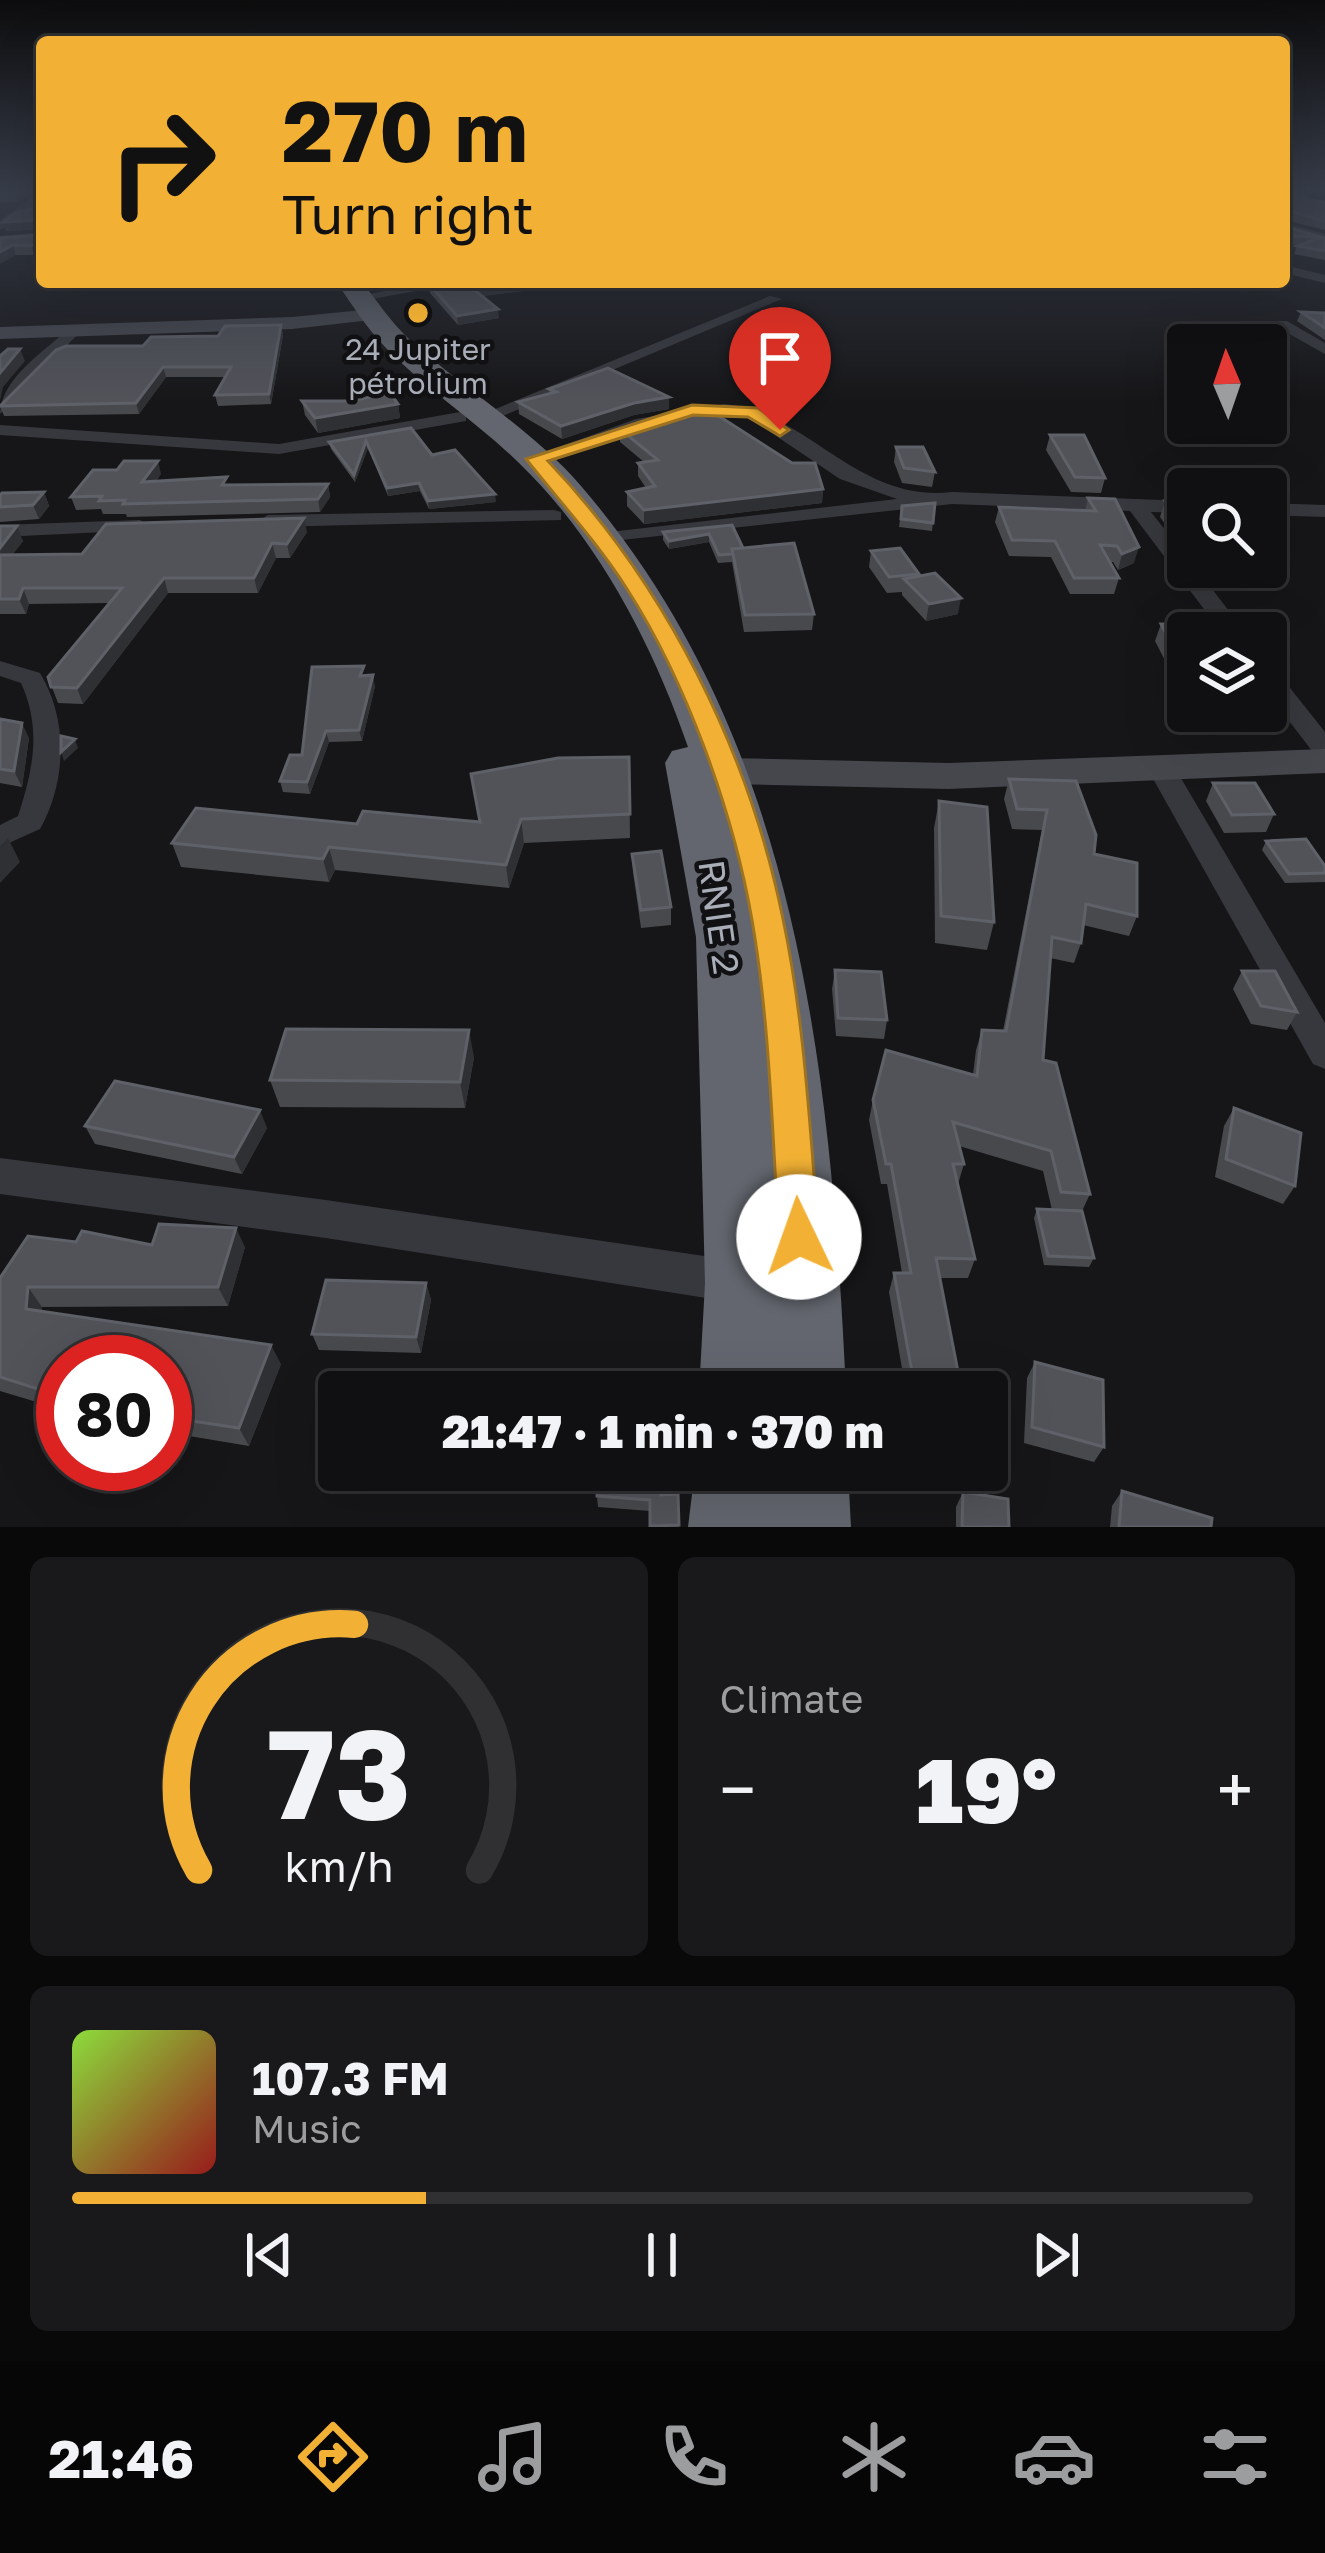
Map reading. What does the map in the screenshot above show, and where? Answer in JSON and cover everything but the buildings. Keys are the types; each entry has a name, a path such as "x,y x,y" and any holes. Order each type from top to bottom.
{"highway":[{"name":"RNIE 2","path":"354,299 388,358 536,459 638,590 681,665 725,771 767,918 796,1193 803,1371"},
{"name":"RNIE 2","path":"472,417 584,554 634,638 695,774 726,937 744,1282 742,1371"},
{"path":"734,1527 737,1491"},
{"path":"804,1491 805,1527"}],"street":[{"path":"1290,270 1325,278"},
{"path":"0,333 73,332 421,288"},
{"path":"0,430 279,449 472,417 775,299"},
{"path":"1282,323 1325,349"},
{"path":"0,409 73,332"},
{"path":"0,382 21,382"},
{"path":"536,459 692,410 733,409 752,412 848,475 921,500"},
{"path":"601,539 921,500 1167,506"},
{"path":"1136,505 1218,612"},
{"path":"1287,510 1325,511"},
{"path":"255,521 554,516"},
{"path":"0,531 161,525"},
{"path":"0,668 31,678 47,706 50,738 44,780 30,822 0,837"},
{"path":"1287,701 1325,750"},
{"path":"725,771 950,776 1325,761"},
{"path":"1161,768 1325,1054"},
{"path":"0,1176 744,1282"}],"place":[{"name":"24 Jupiter pétrolium","path":"418,313"}],"route":[{"path":"780,430 752,412 692,410 536,459 572,498 638,590 681,665 725,771 767,918 787,1071 799,1237"}]}
